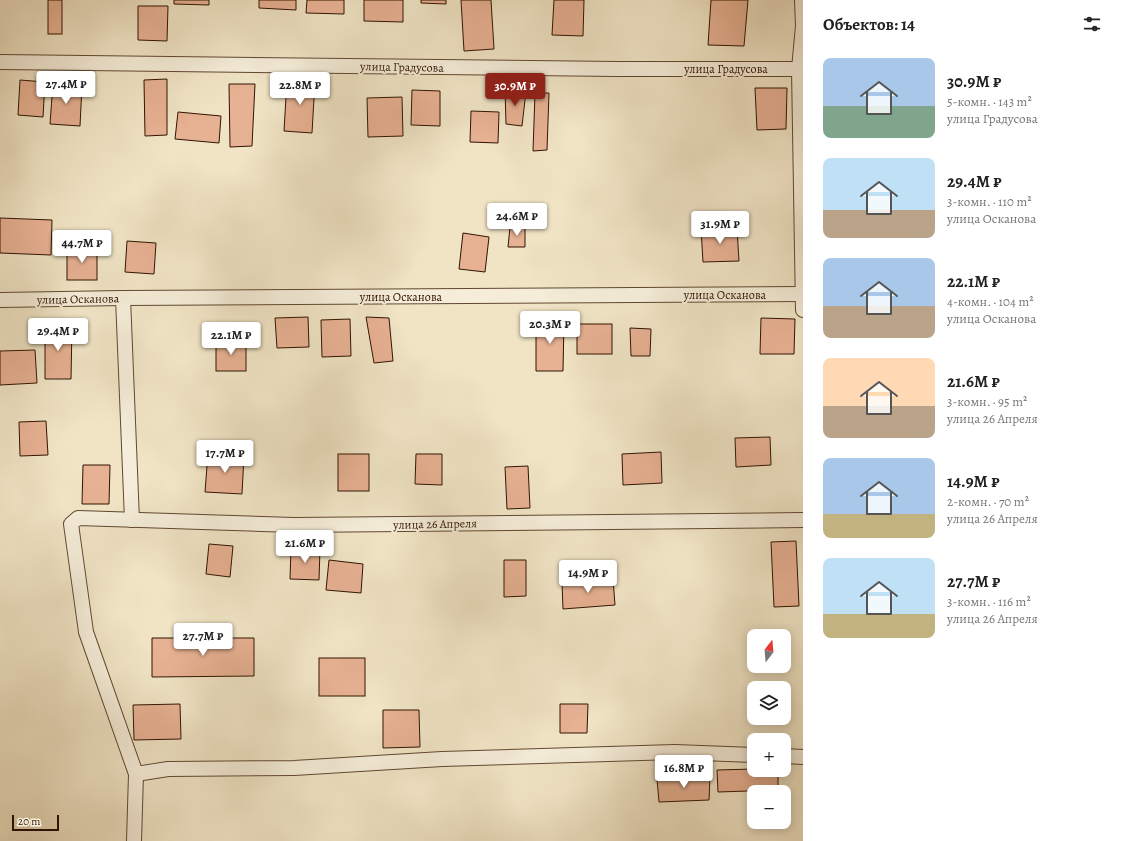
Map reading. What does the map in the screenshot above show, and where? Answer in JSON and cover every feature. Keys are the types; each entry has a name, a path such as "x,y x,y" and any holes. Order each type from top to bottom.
{"street":[{"path":"802,0 803,26 801,68 803,310"},
{"name":"улица Градусова","path":"0,62 616,69 801,68"},
{"name":"улица Осканова","path":"0,300 803,294"},
{"path":"123,298 132,520"},
{"name":"улица 26 Апреля","path":"136,774 86,632 71,524 78,518 294,525 803,520"},
{"path":"134,841 136,774 168,769 294,768 442,759 675,752 747,755"},
{"path":"791,756 803,757"}],"building":[{"path":"48,0 62,0 62,34 48,34"},
{"path":"174,0 209,0 209,5 174,4"},
{"path":"259,0 296,0 296,10 259,8"},
{"path":"307,0 344,0 344,14 306,13"},
{"path":"364,0 403,0 403,22 364,21"},
{"path":"421,0 446,0 446,4 421,3"},
{"path":"461,0 491,0 494,49 464,51"},
{"path":"554,0 584,0 583,36 552,35"},
{"path":"711,0 748,0 744,46 708,45"},
{"path":"138,6 168,6 167,41 138,40"},
{"path":"167,79 167,135 145,136 144,80"},
{"path":"20,80 45,82 43,117 18,115"},
{"path":"287,80 315,81 312,133 284,131"},
{"path":"53,83 82,85 80,126 50,124"},
{"path":"229,84 255,84 252,146 230,147"},
{"path":"755,88 787,88 786,129 757,130"},
{"path":"505,89 526,91 522,126 506,124"},
{"path":"412,90 440,91 440,126 411,125"},
{"path":"535,93 549,93 547,150 533,151"},
{"path":"402,97 403,136 368,137 367,98"},
{"path":"471,111 499,112 498,143 470,142"},
{"path":"178,112 221,116 219,143 175,139"},
{"path":"0,218 52,220 51,255 0,253"},
{"path":"510,227 525,228 525,247 508,247"},
{"path":"737,228 739,261 703,262 701,229"},
{"path":"463,233 489,237 485,272 459,269"},
{"path":"127,241 156,243 154,274 125,272"},
{"path":"67,247 97,247 97,280 67,280"},
{"path":"308,317 309,347 277,348 275,318"},
{"path":"366,317 389,318 393,361 374,363"},
{"path":"761,318 795,319 794,354 760,354"},
{"path":"350,319 351,356 322,357 321,320"},
{"path":"536,320 564,320 563,371 536,371"},
{"path":"577,324 612,324 612,354 577,354"},
{"path":"45,326 72,326 71,379 45,379"},
{"path":"630,328 651,329 650,356 631,356"},
{"path":"216,341 246,341 246,371 216,371"},
{"path":"35,350 37,383 0,385 0,351"},
{"path":"46,421 48,455 20,456 19,422"},
{"path":"770,437 771,465 736,467 735,438"},
{"path":"661,452 662,483 623,485 622,454"},
{"path":"208,453 244,455 242,494 205,492"},
{"path":"338,454 369,454 369,491 338,491"},
{"path":"416,454 442,454 442,485 415,484"},
{"path":"83,465 110,465 109,504 82,504"},
{"path":"528,466 530,508 507,509 505,467"},
{"path":"796,541 799,606 774,607 771,542"},
{"path":"209,544 233,546 230,577 206,574"},
{"path":"291,548 320,549 319,580 290,579"},
{"path":"329,560 363,564 361,593 326,590"},
{"path":"504,560 526,560 526,596 504,597"},
{"path":"613,579 615,605 563,609 562,583"},
{"path":"152,638 254,638 254,676 152,677"},
{"path":"319,658 365,658 365,696 319,696"},
{"path":"180,704 181,739 134,740 133,705"},
{"path":"560,704 588,704 587,733 560,733"},
{"path":"383,710 419,710 420,747 383,748"},
{"path":"747,769 747,777 778,777 778,785 747,785 747,791 718,792 717,770"},
{"path":"710,776 709,800 659,802 657,779"}]}
